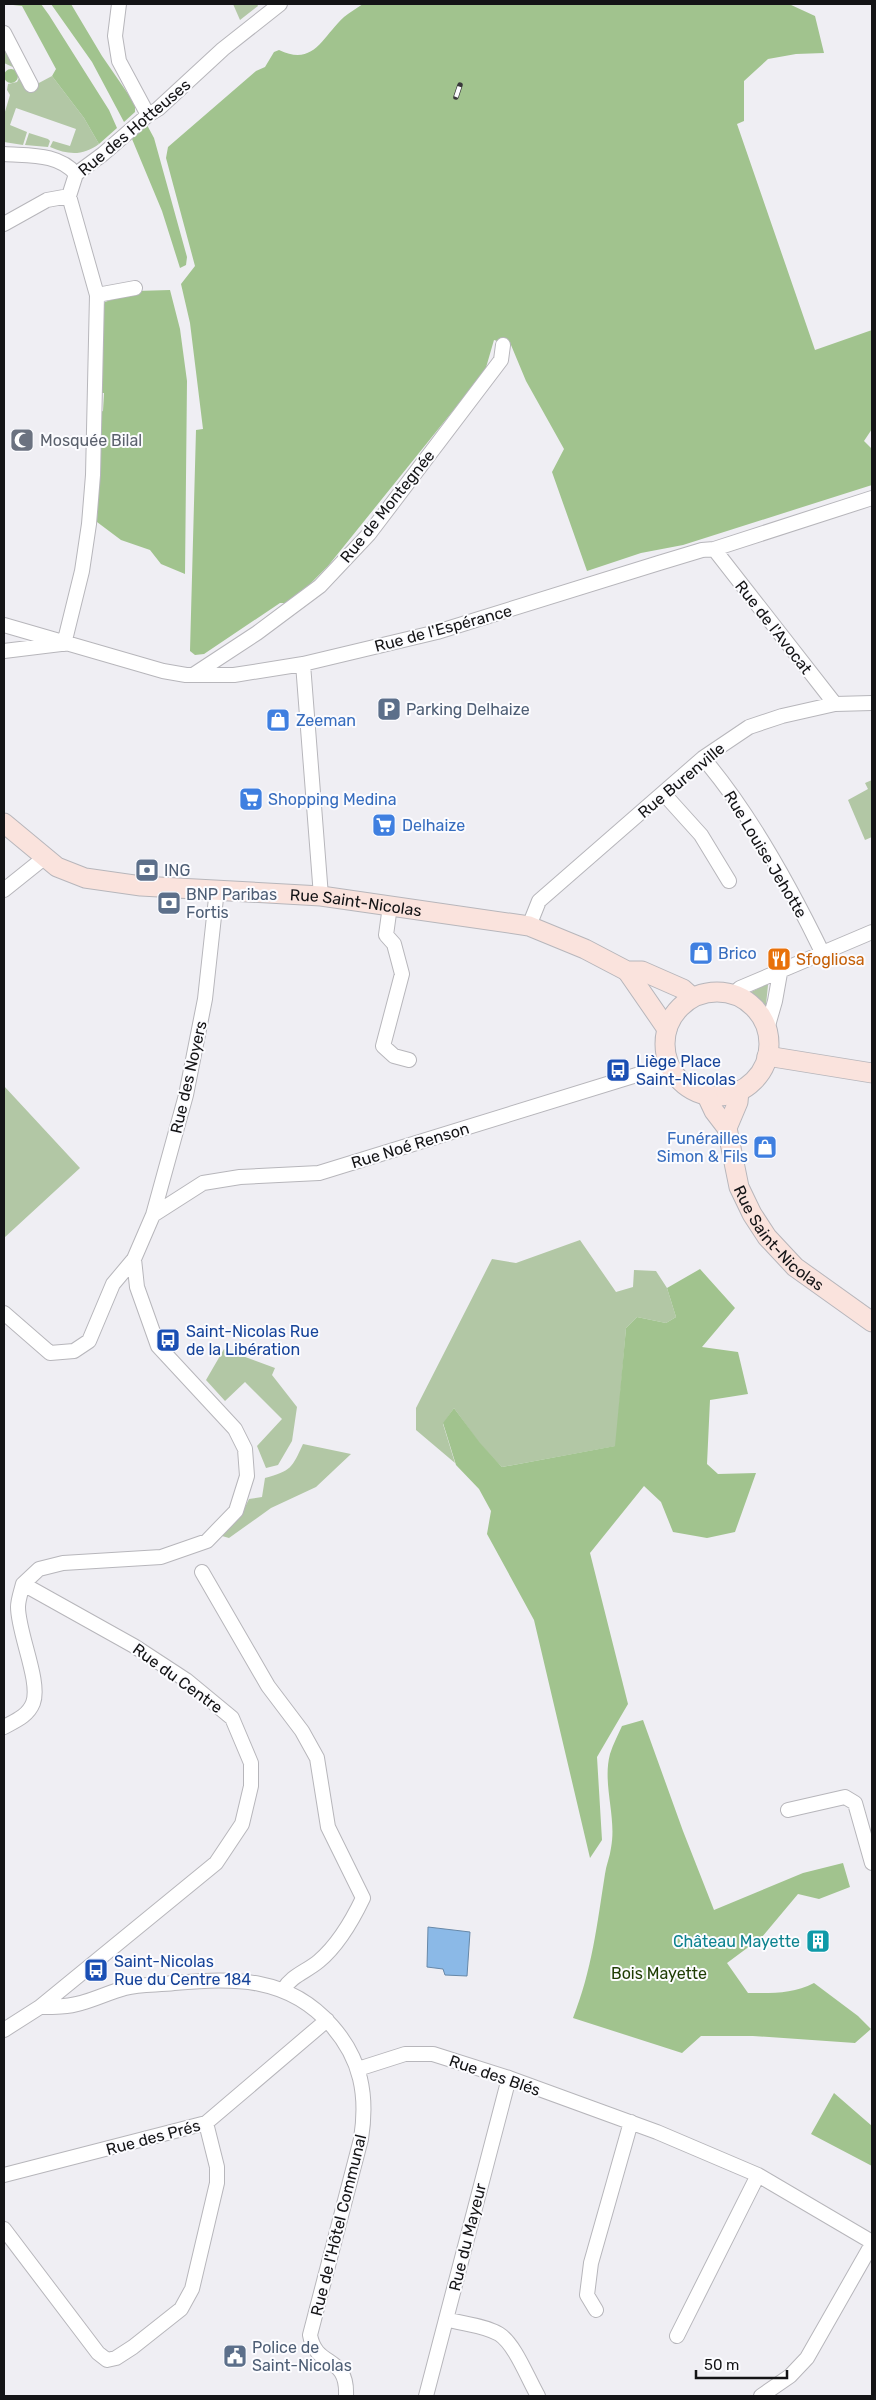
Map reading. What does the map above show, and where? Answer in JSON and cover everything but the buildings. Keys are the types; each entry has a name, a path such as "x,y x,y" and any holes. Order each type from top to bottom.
{"street":[{"path":"119,4 115,36 119,61 143,119"},
{"name":"Rue des Hotteuses","path":"64,644 82,571 89,524 97,295 69,196 76,174 158,109 231,43 280,4"},
{"path":"4,33 31,85"},
{"path":"4,154 49,158 67,164 76,174"},
{"path":"4,224 47,200 69,196"},
{"path":"97,295 135,288"},
{"name":"Rue de Montegnée","path":"193,675 257,633 320,586 369,534 501,360 503,346"},
{"name":"Rue de l'Espérance","path":"4,652 64,644 163,671 193,675 234,675 303,664 437,632 702,550 714,549 872,498"},
{"name":"Rue de l'Avocat","path":"714,549 835,704"},
{"path":"4,625 64,644"},
{"path":"303,664 321,896"},
{"name":"Rue Burenville","path":"529,926 539,901 664,794 703,758 749,727 782,716 835,704 872,702"},
{"name":"Rue Louise Jehotte","path":"703,758 729,790 801,908 823,954"},
{"path":"664,794 701,835 729,881"},
{"name":"Rue Saint-Nicolas","path":"4,822 44,858 68,872 86,878 118,884 321,896 529,926 585,949 627,970 642,970 682,989 692,998"},
{"path":"4,890 44,858"},
{"name":"Rue des Noyers","path":"134,1259 153,1214 186,1095 203,1009 212,889"},
{"path":"390,906 386,934 394,944 402,974 382,1046 394,1056 409,1060"},
{"path":"734,994 740,988 780,973 872,932"},
{"name":"Rue Saint-Nicolas","path":"627,970 667,1029"},
{"path":"766,1029 775,1001 780,973"},
{"path":"713,992 734,994 748,1002 760,1014 769,1042 767,1056 761,1070 752,1082 739,1090 722,1095 706,1094 691,1088 678,1078 669,1065 665,1053 667,1029 676,1010 692,998 713,992"},
{"path":"767,1056 872,1073"},
{"name":"Rue Noé Renson","path":"153,1214 203,1183 240,1177 319,1173 669,1065"},
{"path":"727,1128 738,1102 739,1090"},
{"name":"Rue Saint-Nicolas","path":"706,1094 714,1111 727,1128 739,1187 754,1218 770,1242 795,1267 872,1322"},
{"path":"4,1313 50,1353 74,1352 89,1341 113,1284 134,1259"},
{"path":"4,1726 24,1716 33,1703 36,1690 22,1634 18,1606 23,1584 39,1569 63,1563 161,1557 207,1541 236,1511 247,1476 245,1449 235,1429 158,1346 136,1287 134,1259"},
{"path":"202,1572 268,1686 302,1731 317,1758 328,1827 363,1898 335,1945 318,1962 290,1979 283,1990"},
{"name":"Rue du Centre","path":"4,2030 40,2007 216,1863 242,1824 251,1786 251,1763 232,1718 186,1680 134,1646 23,1584"},
{"path":"788,1810 845,1797 854,1803 872,1863"},
{"name":"Rue de l'Hôtel Communal","path":"40,2007 65,2007 126,1988 211,1980 250,1981 283,1990 302,1998 327,2020 346,2042 358,2069 363,2090 364,2123 310,2335 311,2344 320,2356 341,2370 345,2376 346,2396"},
{"name":"Rue des Prés","path":"4,2176 206,2123 327,2020"},
{"name":"Rue des Blés","path":"358,2069 405,2054 433,2054 509,2078 631,2122 758,2175 872,2243 807,2358 790,2376 761,2396"},
{"name":"Rue du Mayeur","path":"426,2396 509,2078"},
{"path":"596,2310 587,2295 590,2263 631,2122"},
{"path":"4,2229 98,2353 107,2360 116,2358 181,2309 192,2289 217,2183 217,2166 206,2123"},
{"path":"677,2336 758,2175"},
{"path":"446,2320 492,2331 504,2339 520,2362 538,2396"}],"green space":[{"path":"4,4 41,4 49,15 109,110 117,128 99,144 84,118 52,76 56,69 22,6"},
{"path":"51,4 71,4 102,56 135,104 135,112 124,122 92,62"},
{"path":"233,4 257,4 258,6 240,20"},
{"path":"363,4 789,4 815,16 824,53 796,54 768,59 744,81 744,121 737,124 815,350 872,330 872,429 864,441 872,449 872,485 683,545 641,553 587,571 552,472 564,449 526,381 511,345 494,340 485,371 328,566 291,603 280,603 204,654 195,655 190,651 196,430 203,429 190,323 181,284 195,266 166,158 168,147 256,71 265,67 274,52 279,50 301,55 309,52 323,41 344,17"},
{"path":"4,45 37,84 52,76 84,118 99,144 87,151 75,153 63,152 50,147 53,141 70,146 76,129 16,108 10,125 27,132 23,145 4,142 4,115 10,95 7,90 8,84 17,82 20,76 17,69 4,63"},
{"path":"8,69 14,69 18,76 14,83 8,83 4,79 4,73"},
{"path":"147,125 154,138 187,257 186,265 180,268 162,211 132,139"},
{"path":"29,133 48,139 50,141 48,147 25,145"},
{"path":"170,290 180,329 187,381 185,574 161,564 150,550 121,540 97,522 100,412 103,411 104,393 100,393 101,311 105,302 136,291"},
{"path":"872,780 872,837 865,840 848,800 868,789 865,783"},
{"path":"768,985 766,1005 762,1007 749,993"},
{"path":"4,1086 80,1168 4,1238"},
{"path":"580,1240 616,1292 633,1287 634,1270 656,1271 667,1288 676,1317 666,1323 637,1317 626,1328 616,1446 502,1467 480,1444 454,1408 443,1424 455,1463 416,1430 416,1408 492,1259 516,1263"},
{"path":"700,1269 735,1308 702,1347 738,1352 748,1394 710,1400 707,1464 718,1474 756,1473 735,1532 707,1538 673,1532 661,1502 644,1486 590,1553 628,1704 597,1757 602,1840 590,1858 534,1620 487,1534 491,1511 479,1489 456,1465 443,1423 454,1408 480,1443 502,1467 615,1446 626,1328 637,1317 666,1323 676,1317 667,1288"},
{"path":"224,1349 275,1368 272,1375 297,1407 292,1441 278,1465 266,1468 257,1446 282,1419 245,1382 225,1401 206,1380"},
{"path":"303,1444 351,1454 316,1487 271,1508 229,1538 222,1536 242,1513 249,1499 262,1497 265,1478 290,1467"},
{"name":"Bois Mayette","path":"643,1720 714,1910 803,1873 843,1863 850,1887 819,1899 798,1894 762,1937 727,1963 748,1993 790,1991 814,1983 858,2016 871,2029 855,2043 753,2036 701,2036 682,2053 573,2018 589,1965 611,1848 612,1824 608,1789 610,1754 622,1726"},
{"path":"834,2093 872,2126 872,2166 811,2134"}],"water":[{"path":"428,1927 470,1932 467,1976 445,1975 443,1969 427,1967"}],"railway":[{"path":"456,97 460,85"}],"place":[{"name":"Mosquée Bilal","path":"22,440"},
{"name":"Parking Delhaize","path":"389,709"},
{"name":"Zeeman","path":"278,720"},
{"name":"Shopping Medina","path":"251,799"},
{"name":"Delhaize","path":"384,825"},
{"name":"ING","path":"147,870"},
{"name":"BNP Paribas Fortis","path":"169,903"},
{"name":"Brico","path":"701,953"},
{"name":"Sfogliosa","path":"779,959"},
{"name":"Liège Place Saint-Nicolas","path":"618,1070"},
{"name":"Funérailles Simon & Fils","path":"765,1147"},
{"name":"Saint-Nicolas Rue de la Libération","path":"168,1340"},
{"name":"Château Mayette","path":"818,1941"},
{"name":"Saint-Nicolas Rue du Centre 184","path":"96,1970"},
{"name":"Police de Saint-Nicolas","path":"235,2356"}]}
